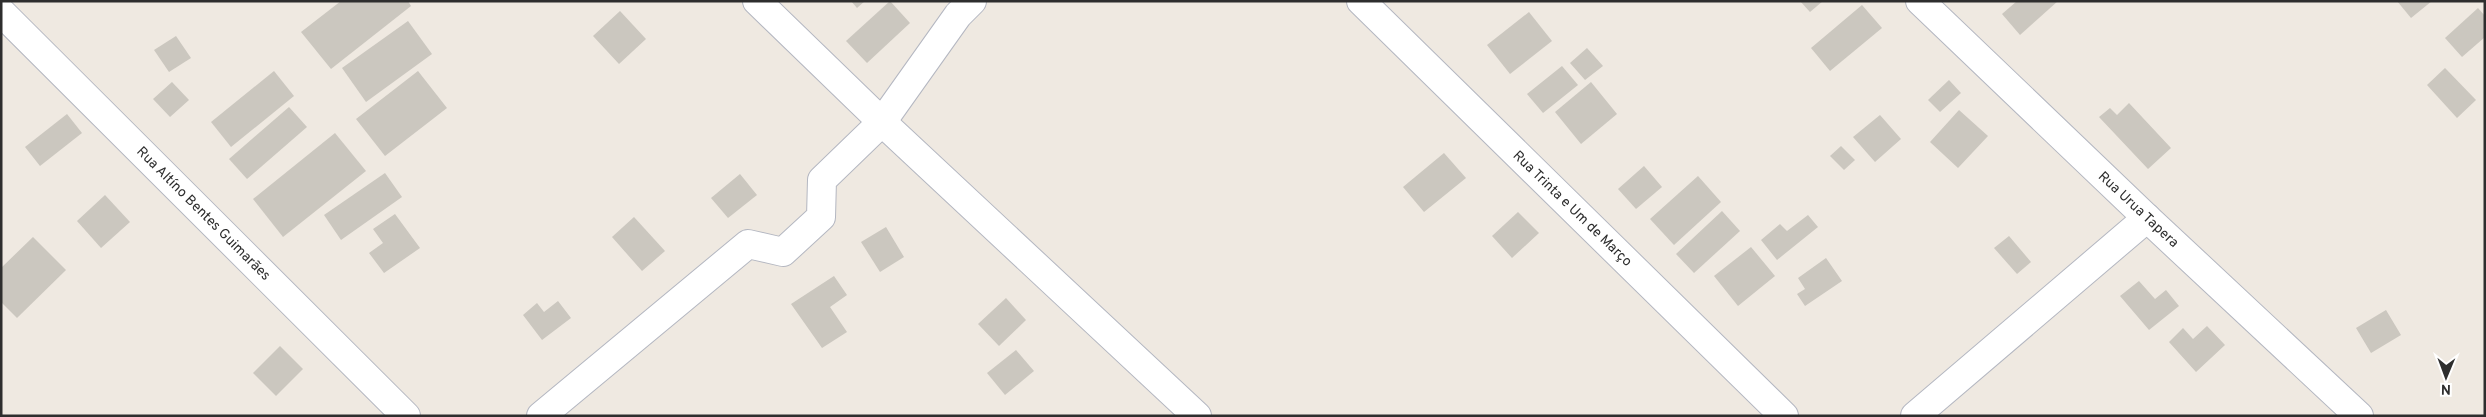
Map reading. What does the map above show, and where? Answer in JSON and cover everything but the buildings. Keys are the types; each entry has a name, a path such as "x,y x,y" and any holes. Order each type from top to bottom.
{"street":[{"path":"757,1 882,122 1197,416"},
{"path":"540,416 748,244 783,252 821,217 822,180 882,122 958,15 972,1"},
{"name":"Rua Trinta e Um de Março","path":"1361,1 1784,416"},
{"name":"Rua Urua Tapera","path":"1920,1 2147,218 2359,416"},
{"name":"Rua Altíno Bentes Guimarães","path":"1,12 406,416"},
{"path":"1915,416 2147,218"}]}
